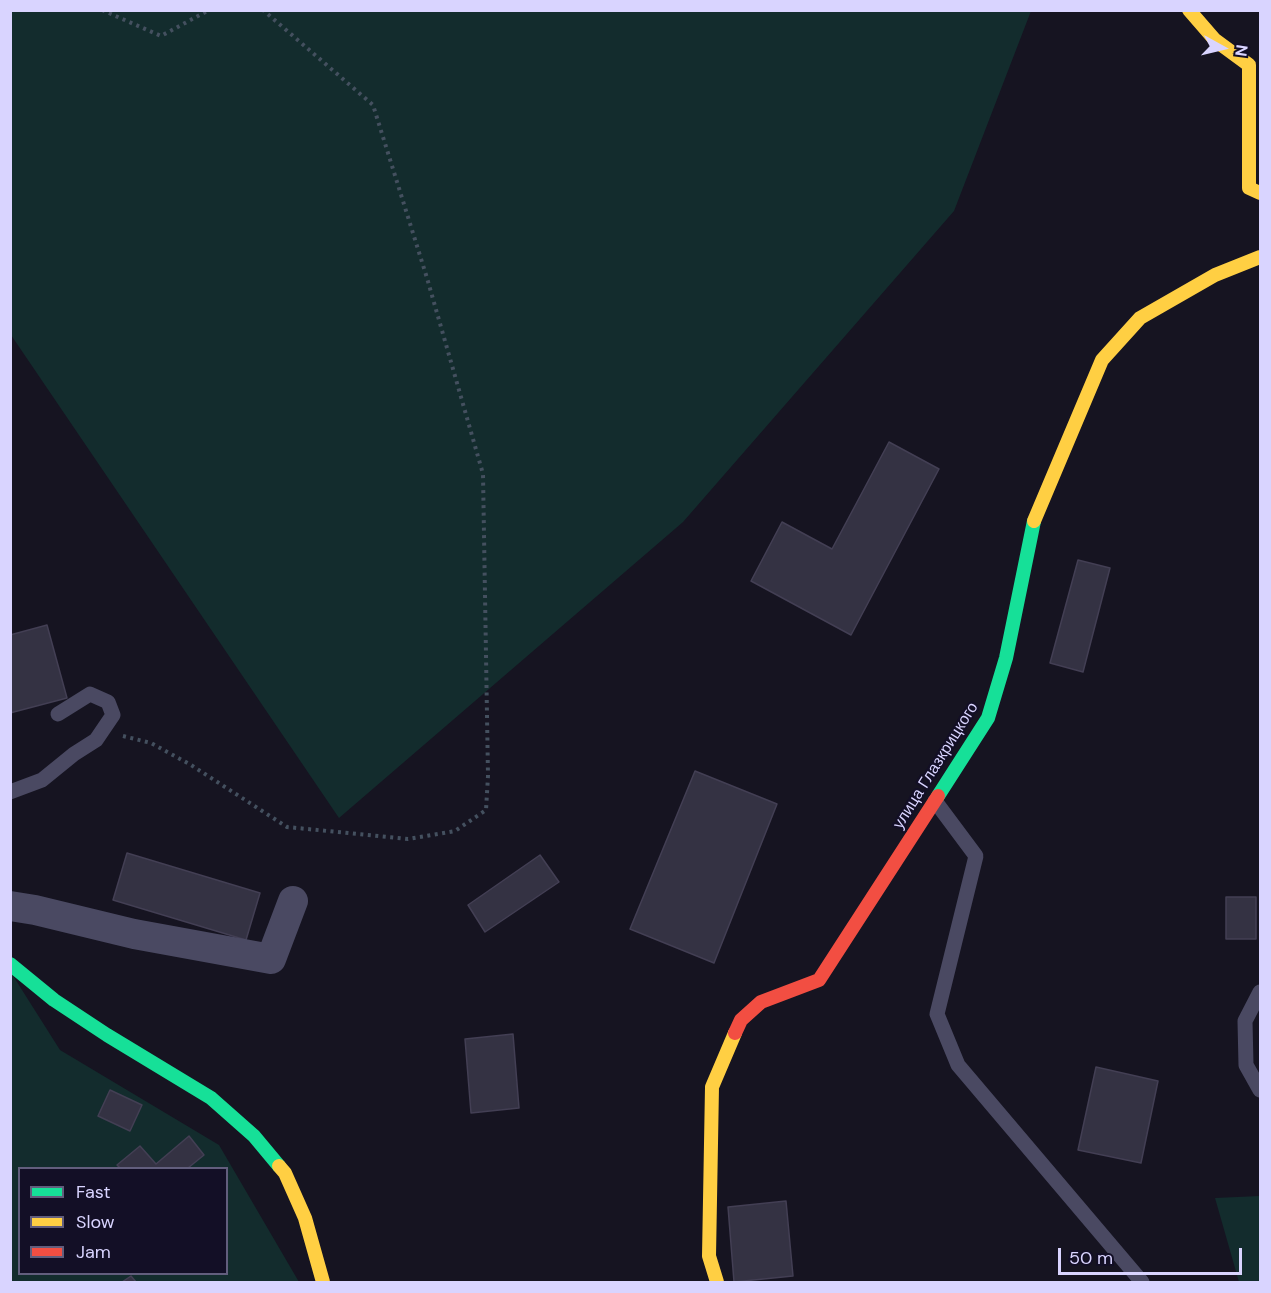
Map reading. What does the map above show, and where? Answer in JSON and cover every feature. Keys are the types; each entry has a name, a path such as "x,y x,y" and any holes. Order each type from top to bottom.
{"street":[{"path":"1189,10 1215,40 1249,64 1249,188 1260,193"},
{"name":"улица Глазкрицкого","path":"717,1282 709,1256 712,1087 741,1020 761,1002 819,980 988,718 1006,658 1033,524 1102,360 1140,318 1215,275 1260,257"},
{"path":"10,906 134,934 271,959 293,902"},
{"path":"10,964 54,1000 211,1098 254,1136 285,1173 305,1218 323,1282"}],"lane":[{"path":"10,792 42,780 74,754 96,740 113,715 108,702 90,694 58,714"},
{"path":"935,801 976,855 937,1014 958,1065 1142,1282"},
{"path":"1260,992 1245,1021 1246,1065 1260,1090"}],"path":[{"path":"102,10 161,36 209,10"},
{"path":"103,730 151,743 191,765 287,827 408,839 455,831 486,810 488,776 483,474 427,278 373,105 263,10"}],"green space":[{"path":"10,11 1031,11 954,211 683,522 339,818 11,335"},
{"path":"10,971 60,1050 219,1145 299,1282 11,1282"},
{"path":"1260,1196 1260,1282 1239,1282 1215,1198"}],"building":[{"path":"889,442 939,469 851,635 751,581 782,522 832,549"},
{"path":"1078,560 1110,568 1083,672 1050,663"},
{"path":"47,625 67,698 10,713 10,635"},
{"path":"695,771 777,804 714,963 630,929"},
{"path":"127,853 260,893 246,940 113,900"},
{"path":"540,855 559,882 485,932 468,905"},
{"path":"1226,897 1256,897 1256,939 1226,939"},
{"path":"513,1034 519,1108 471,1113 465,1039"},
{"path":"1096,1067 1158,1081 1141,1163 1078,1150"},
{"path":"110,1090 142,1105 130,1131 98,1116"},
{"path":"189,1136 204,1155 189,1167 119,1167 117,1165 140,1146 156,1164"},
{"path":"786,1201 793,1276 734,1282 728,1207"},
{"path":"131,1276 136,1282 122,1282"}],"traffic: fast":[{"path":"938,796 988,718 1006,658 1034,521"},
{"path":"10,964 54,1000 211,1098 254,1136 279,1166"}],"traffic: slow":[{"path":"1189,10 1215,40 1249,65 1249,188 1260,193"},
{"path":"1034,521 1102,360 1140,318 1215,275 1260,257"},
{"path":"717,1282 709,1256 712,1087 735,1033"},
{"path":"279,1166 285,1173 305,1218 323,1282"}],"traffic: jam":[{"path":"735,1033 741,1020 761,1002 819,980 938,796"}]}
